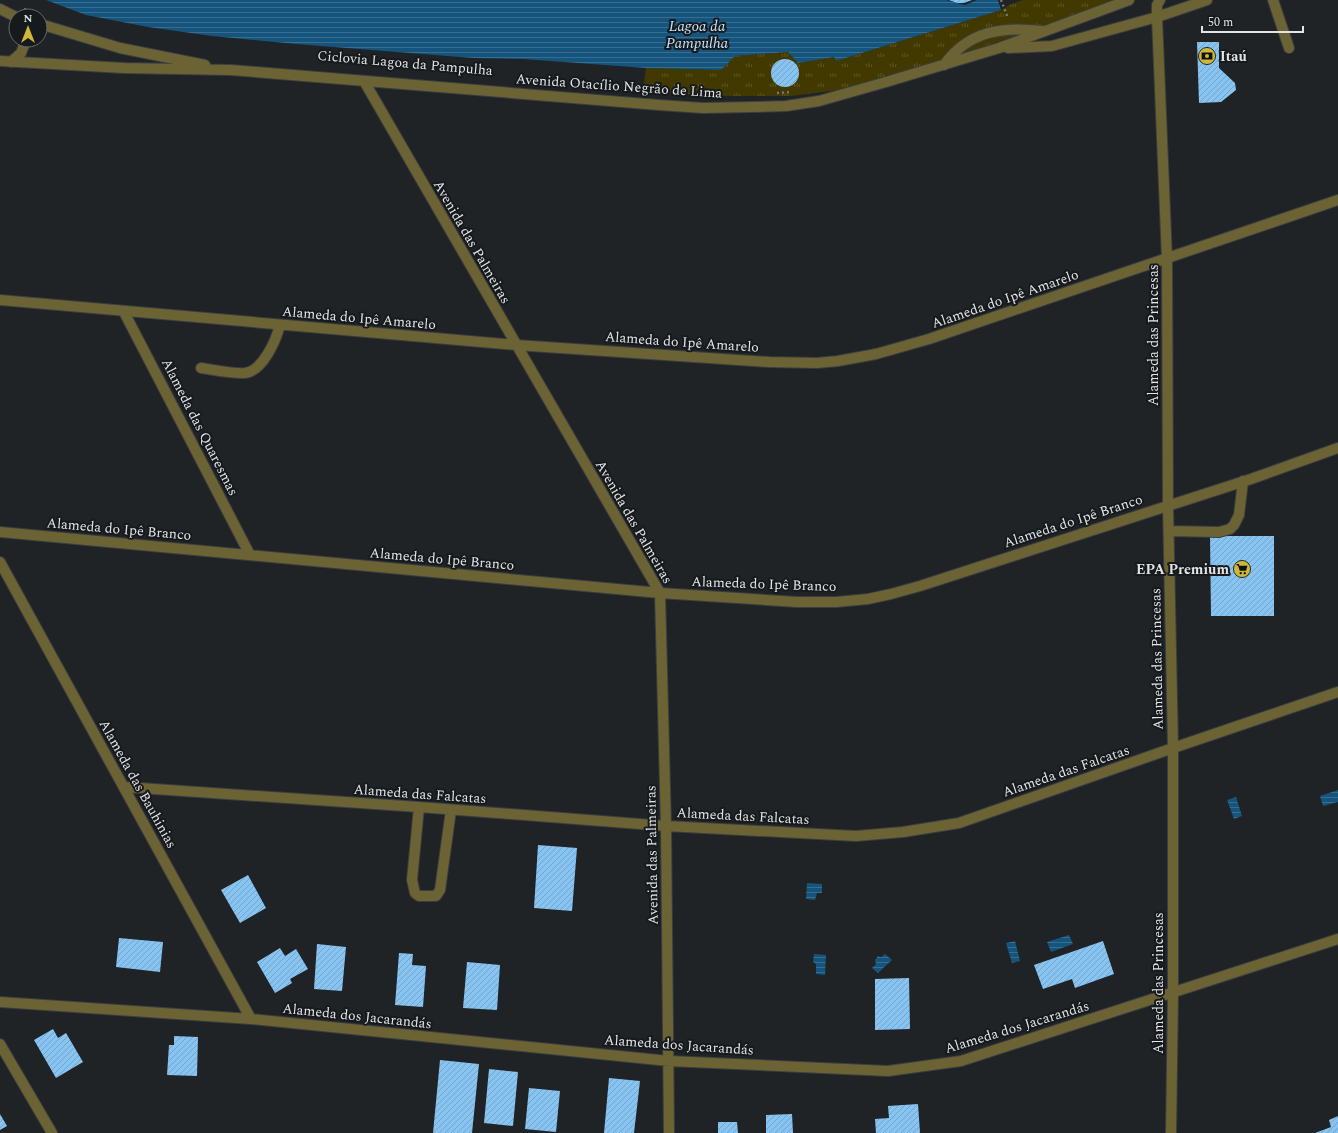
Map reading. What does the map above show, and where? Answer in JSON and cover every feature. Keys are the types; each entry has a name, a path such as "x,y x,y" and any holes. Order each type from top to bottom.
{"street":[{"name":"Avenida Otacílio Negrão de Lima","path":"0,61 124,68 231,70 703,108 786,106 819,101 944,65 999,48 1129,0"},
{"name":"Alameda das Princesas","path":"1160,0 1157,5 1157,17 1167,258 1168,505 1172,748 1173,993 1171,1133"},
{"name":"Avenida Otacílio Negrão de Lima","path":"999,48 1052,46 1157,17 1207,0"},
{"path":"1273,0 1289,48"},
{"name":"Avenida Otacílio Negrão de Lima","path":"48,22 120,48 231,70"},
{"path":"944,65 952,54 968,41 985,33 1007,29 1025,29 1044,32"},
{"path":"11,62 21,53 23,48"},
{"name":"Avenida das Palmeiras","path":"364,81 660,593 666,826 669,1133"},
{"name":"Alameda do Ipê Amarelo","path":"0,300 516,345 769,362 838,361 876,354 929,339 1338,200"},
{"name":"Alameda das Quaresmas","path":"124,312 250,555"},
{"path":"201,368 246,373 253,370 265,358 272,348 280,325"},
{"name":"Alameda do Ipê Branco","path":"0,532 660,593 797,602 836,602 868,599 920,586 1243,481 1338,448"},
{"path":"1169,531 1219,532 1230,529 1234,525 1239,515 1243,481"},
{"name":"Alameda das Bauhinias","path":"0,562 125,787 251,1019"},
{"name":"Alameda das Falcatas","path":"125,787 666,826 856,836 903,832 959,823 1172,748 1338,692"},
{"path":"419,807 412,880 415,892 419,896 436,896 440,890 450,810"},
{"name":"Alameda dos Jacarandás","path":"0,1002 251,1019 669,1061 888,1071 961,1062 1338,939"},
{"path":"0,1044 52,1133"}],"path":[{"path":"1001,0 1010,23"},
{"path":"770,94 793,92"}],"green space":[{"path":"1023,0 1122,0 917,69 839,90 791,96 715,96 643,91 646,68 721,70 734,56 788,52 798,63 834,57 836,61 1001,10 1009,5"}],"water":[{"name":"Lagoa da Pampulha","path":"46,0 946,0 965,5 977,0 998,0 1001,10 836,61 834,57 798,63 788,52 735,56 721,70 646,68 523,59 473,58 212,36 148,27 86,15"},
{"path":"1338,790 1338,802 1323,806 1320,796"},
{"path":"1236,797 1242,816 1234,819 1227,800"},
{"path":"807,883 822,884 822,893 817,893 815,900 806,899"},
{"path":"1069,935 1073,944 1051,952 1047,942"},
{"path":"1015,941 1020,961 1012,963 1006,943"},
{"path":"814,954 826,955 825,975 816,974 816,964 813,962"},
{"path":"885,954 892,960 878,973 872,968 876,964 875,960 878,956 881,957"}],"building":[{"path":"949,0 972,0 964,3 957,3"},
{"path":"1197,42 1219,42 1219,68 1235,83 1236,90 1221,102 1199,103"},
{"path":"785,59 795,63 799,73 795,83 785,87 775,83 771,73 775,63"},
{"name":"EPA Premium","path":"1210,536 1274,536 1274,616 1211,616"},
{"path":"538,845 577,848 572,911 534,908"},
{"path":"248,875 266,908 240,923 221,890"},
{"path":"119,938 163,942 160,972 116,967"},
{"path":"1103,941 1114,974 1075,988 1072,979 1043,989 1034,965"},
{"path":"317,944 346,947 342,991 314,989"},
{"path":"280,948 285,956 296,949 308,969 290,979 292,983 275,993 257,962"},
{"path":"399,953 413,954 412,965 426,966 423,1007 395,1005"},
{"path":"467,962 500,965 497,1010 463,1008"},
{"path":"909,978 910,1029 875,1030 875,979"},
{"path":"53,1029 58,1038 66,1033 83,1062 56,1078 34,1040"},
{"path":"174,1036 198,1037 197,1076 167,1075 169,1045 174,1045"},
{"path":"440,1060 479,1064 472,1133 433,1133"},
{"path":"489,1069 518,1072 513,1126 484,1123"},
{"path":"609,1078 640,1081 634,1133 604,1133"},
{"path":"529,1088 560,1091 556,1132 525,1129"},
{"path":"918,1104 920,1133 876,1133 875,1119 889,1118 888,1106"},
{"path":"0,1114 7,1126 0,1130"},
{"path":"792,1114 793,1133 766,1133 766,1115"},
{"path":"1338,1116 1338,1133 1315,1133 1331,1127 1329,1120"},
{"path":"718,1122 737,1122 738,1133 718,1133"}],"place":[{"name":"Itaú","path":"1207,56"},
{"name":"EPA Premium","path":"1242,569"}]}
